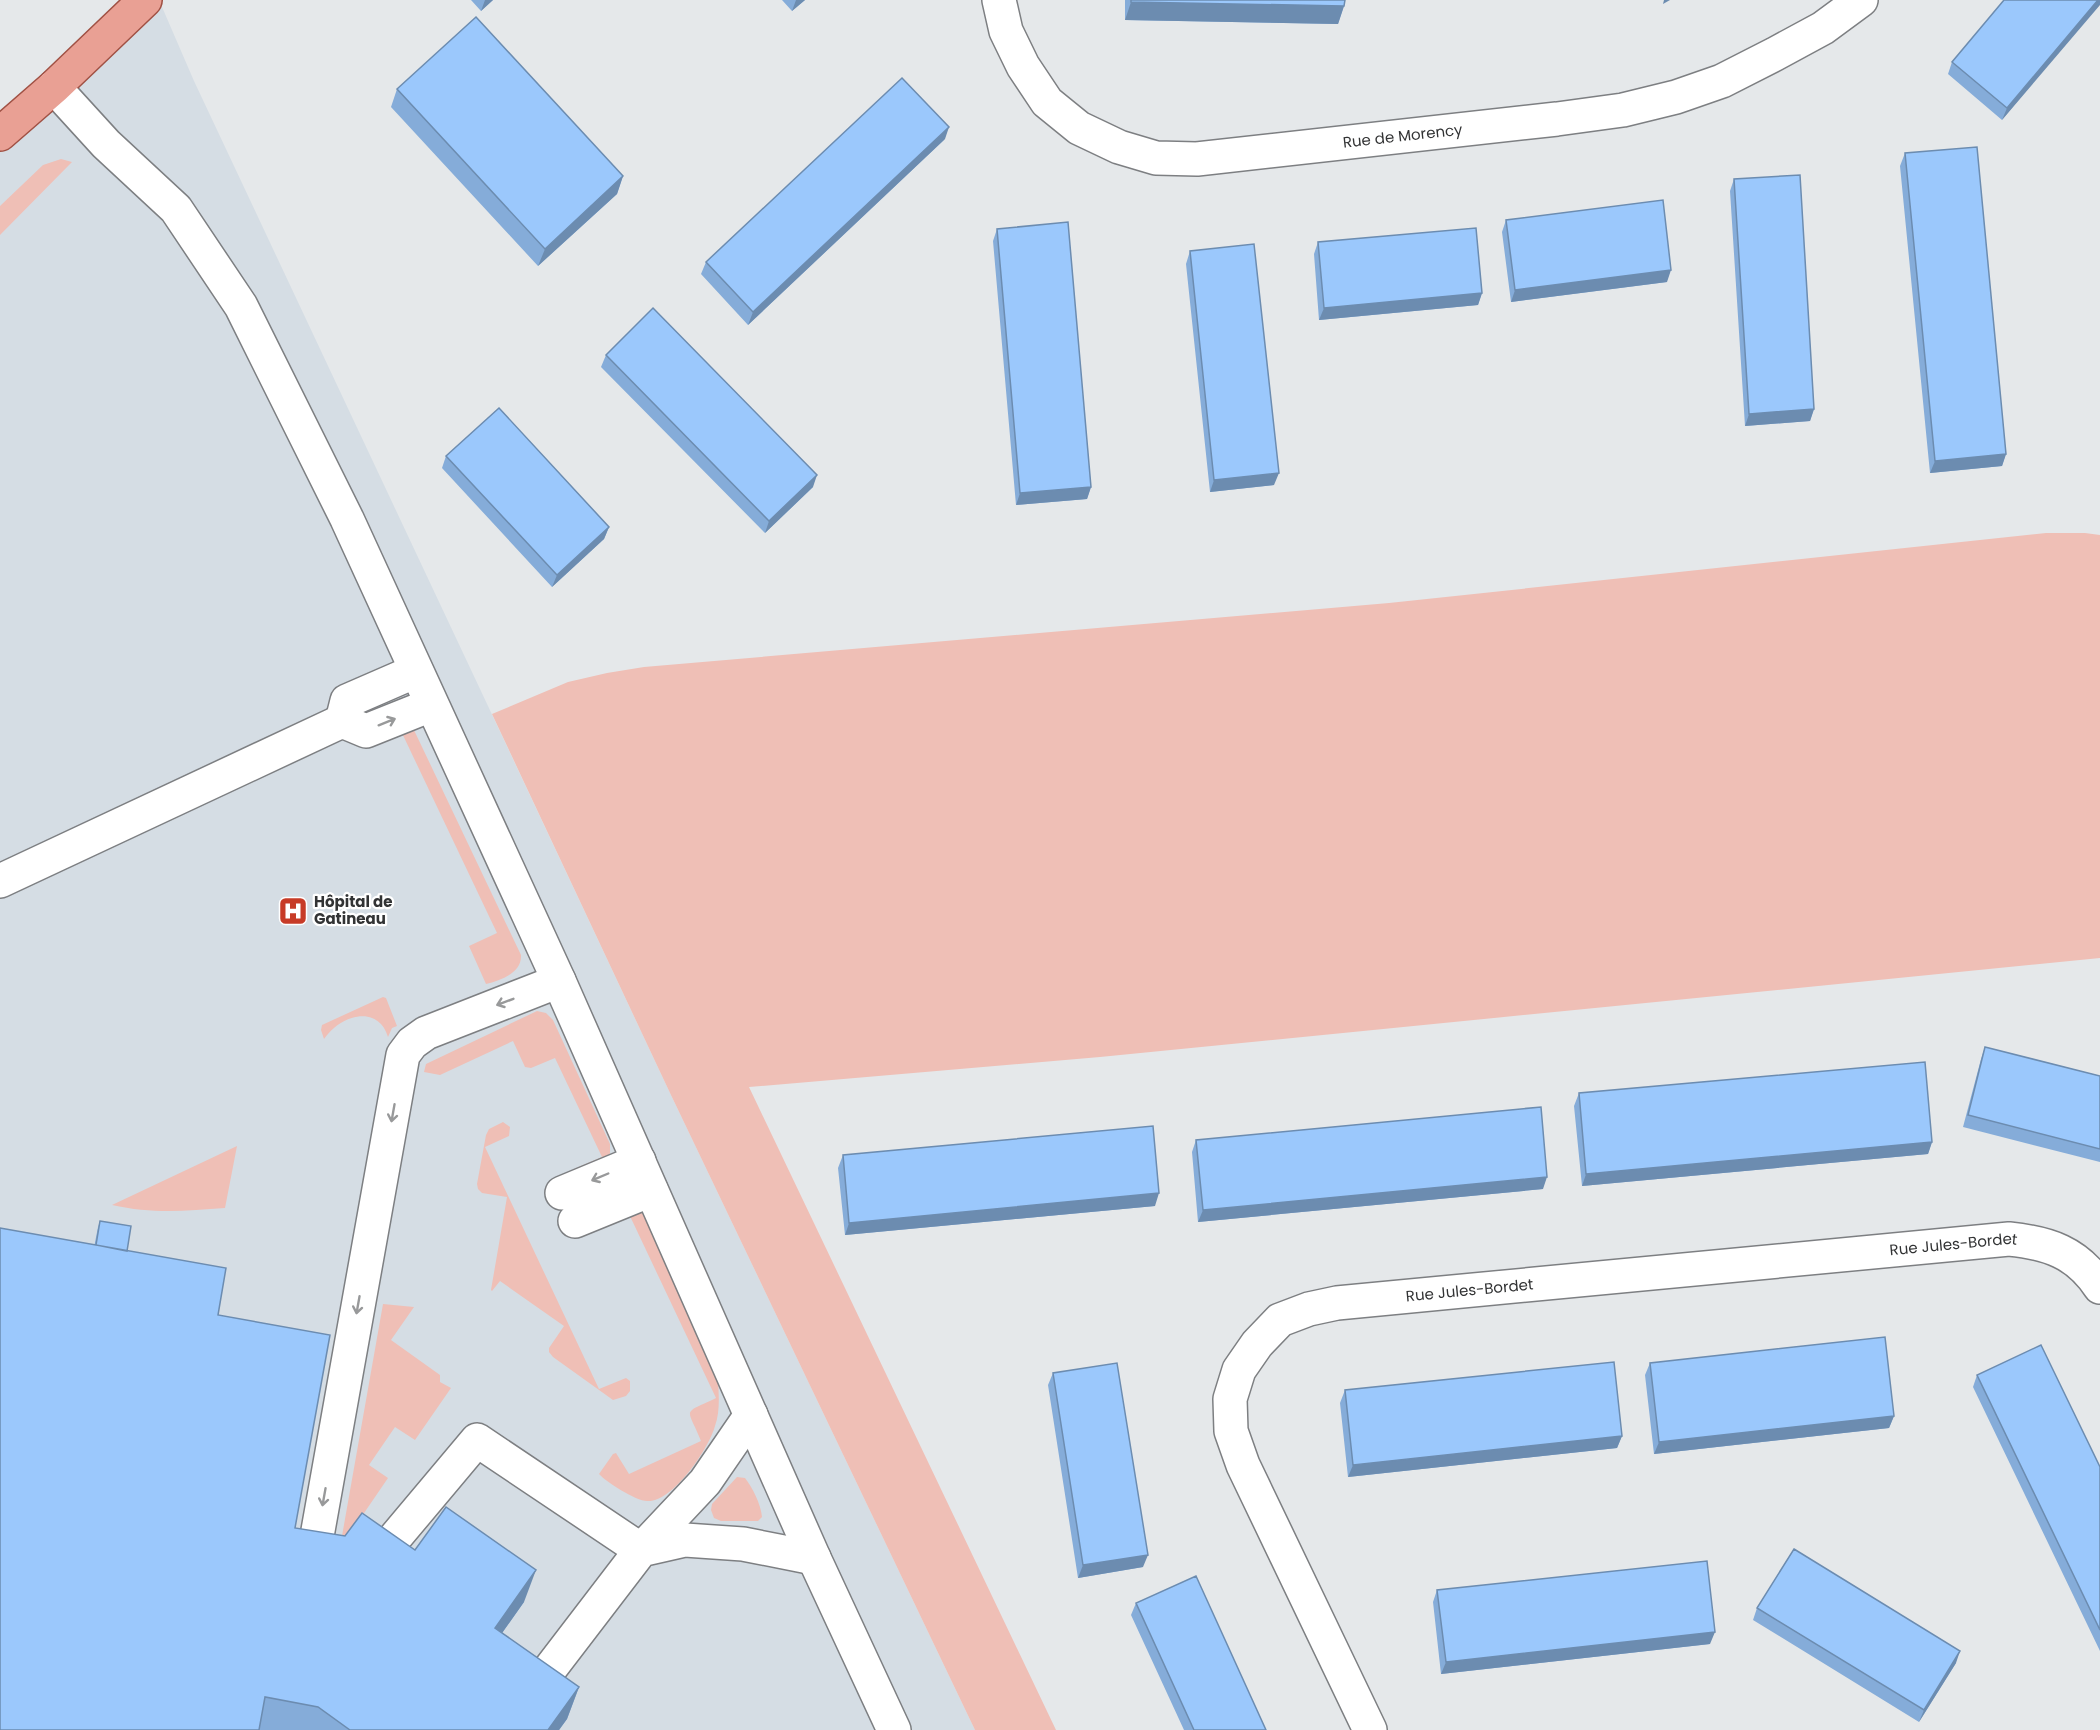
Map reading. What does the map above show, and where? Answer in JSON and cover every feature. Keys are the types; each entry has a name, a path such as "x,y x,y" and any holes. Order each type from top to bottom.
{"main road":[{"path":"0,142 145,0"},
{"path":"0,134 54,87"}],"street":[{"name":"Rue de Morency","path":"999,0 1006,31 1023,66 1047,102 1079,128 1119,147 1156,158 1197,159 1557,119 1644,105 1722,81 1823,28 1861,0"},
{"path":"54,87 106,144 176,209 241,306 346,519 559,981 814,1558 894,1730"},
{"path":"342,721 347,700 416,671"},
{"path":"0,882 342,721 366,731 431,705"},
{"path":"312,1564 403,1055 412,1043 426,1033 559,981"},
{"path":"639,1161 568,1207 651,1190"},
{"name":"Rue Jules-Bordet","path":"1370,1730 1243,1465 1231,1431 1230,1399 1239,1370 1257,1344 1280,1320 1309,1309 1337,1303 2009,1239 2039,1242 2070,1256 2092,1275 2100,1287"},
{"path":"543,1678 640,1550 705,1482 751,1415"},
{"path":"388,1546 477,1440 640,1550 685,1540 743,1544 814,1558"}],"shaded area":[{"name":"Hôpital de Gatineau","path":"159,0 194,81 670,1093 975,1730 0,1730 0,142"},
{"path":"61,159 72,162 0,235 0,206 43,165"},
{"path":"2046,533 2100,535 2100,958 1100,1057 749,1087 1056,1730 975,1730 670,1093 492,714 568,682 644,667 1389,603"},
{"path":"413,728 521,955 518,967 514,971 504,978 486,984 469,946 497,933 401,731"},
{"path":"383,997 386,998 397,1026 392,1028 388,1037 379,1022 365,1016 341,1023 324,1039 322,1025"},
{"path":"537,1011 546,1013 553,1020 610,1144 607,1160 575,1173 574,1169 602,1157 555,1058 531,1068 525,1067 513,1041 440,1075 424,1072 426,1064"},
{"path":"503,1122 510,1127 509,1136 485,1147 599,1389 626,1378 630,1381 630,1391 626,1396 613,1400 553,1357 549,1348 564,1326 500,1281 491,1290 507,1197 482,1193 477,1184 486,1135 489,1129"},
{"path":"237,1146 225,1208 155,1211 112,1205"},
{"path":"638,1210 647,1218 718,1381 719,1392 717,1421 698,1460 668,1493 647,1501 636,1498 608,1482 599,1474 616,1453 629,1474 701,1441 690,1413 716,1398 629,1214"},
{"path":"383,1304 414,1307 391,1340 440,1375 440,1382 451,1388 415,1440 395,1427 369,1465 388,1478 347,1538 342,1536"},
{"path":"737,1477 745,1478 756,1496 762,1517 758,1521 721,1521 714,1518 711,1510 712,1504"}],"building":[{"path":"1131,0 1345,0 1344,6 1131,2"},
{"path":"2004,0 2098,0 2007,108 1952,62"},
{"path":"476,17 623,176 545,249 397,89"},
{"path":"902,78 949,127 753,312 706,262"},
{"path":"1977,147 2006,454 1935,461 1905,153"},
{"path":"1800,175 1814,409 1749,414 1734,179"},
{"path":"1663,200 1671,270 1515,290 1506,220"},
{"path":"1068,222 1091,487 1020,493 997,229"},
{"path":"1476,228 1482,293 1324,308 1318,242"},
{"path":"1254,244 1279,473 1214,480 1190,251"},
{"path":"653,308 817,475 769,521 606,355"},
{"path":"499,408 609,527 557,575 446,456"},
{"path":"1985,1047 2100,1076 2100,1149 1968,1115"},
{"path":"1925,1062 1932,1142 1586,1174 1579,1093"},
{"path":"1541,1107 1547,1177 1203,1210 1196,1140"},
{"path":"1153,1126 1159,1193 849,1223 843,1155"},
{"path":"100,1221 131,1226 127,1251 96,1245"},
{"path":"0,1228 226,1268 218,1315 330,1335 295,1528 345,1536 362,1513 415,1550 446,1507 536,1570 495,1628 579,1687 548,1730 350,1730 318,1707 265,1697 259,1730 0,1730"},
{"path":"1885,1337 1894,1416 1659,1442 1650,1363"},
{"path":"2041,1345 2100,1467 2100,1630 1977,1375"},
{"path":"1614,1362 1622,1436 1353,1465 1345,1390"},
{"path":"1117,1363 1148,1555 1083,1565 1053,1373"},
{"path":"1794,1549 1960,1651 1924,1710 1757,1608"},
{"path":"1707,1561 1715,1632 1446,1662 1437,1590"},
{"path":"1196,1576 1266,1730 1194,1730 1136,1603"}],"place":[{"name":"Hôpital de Gatineau","path":"293,911"}]}
